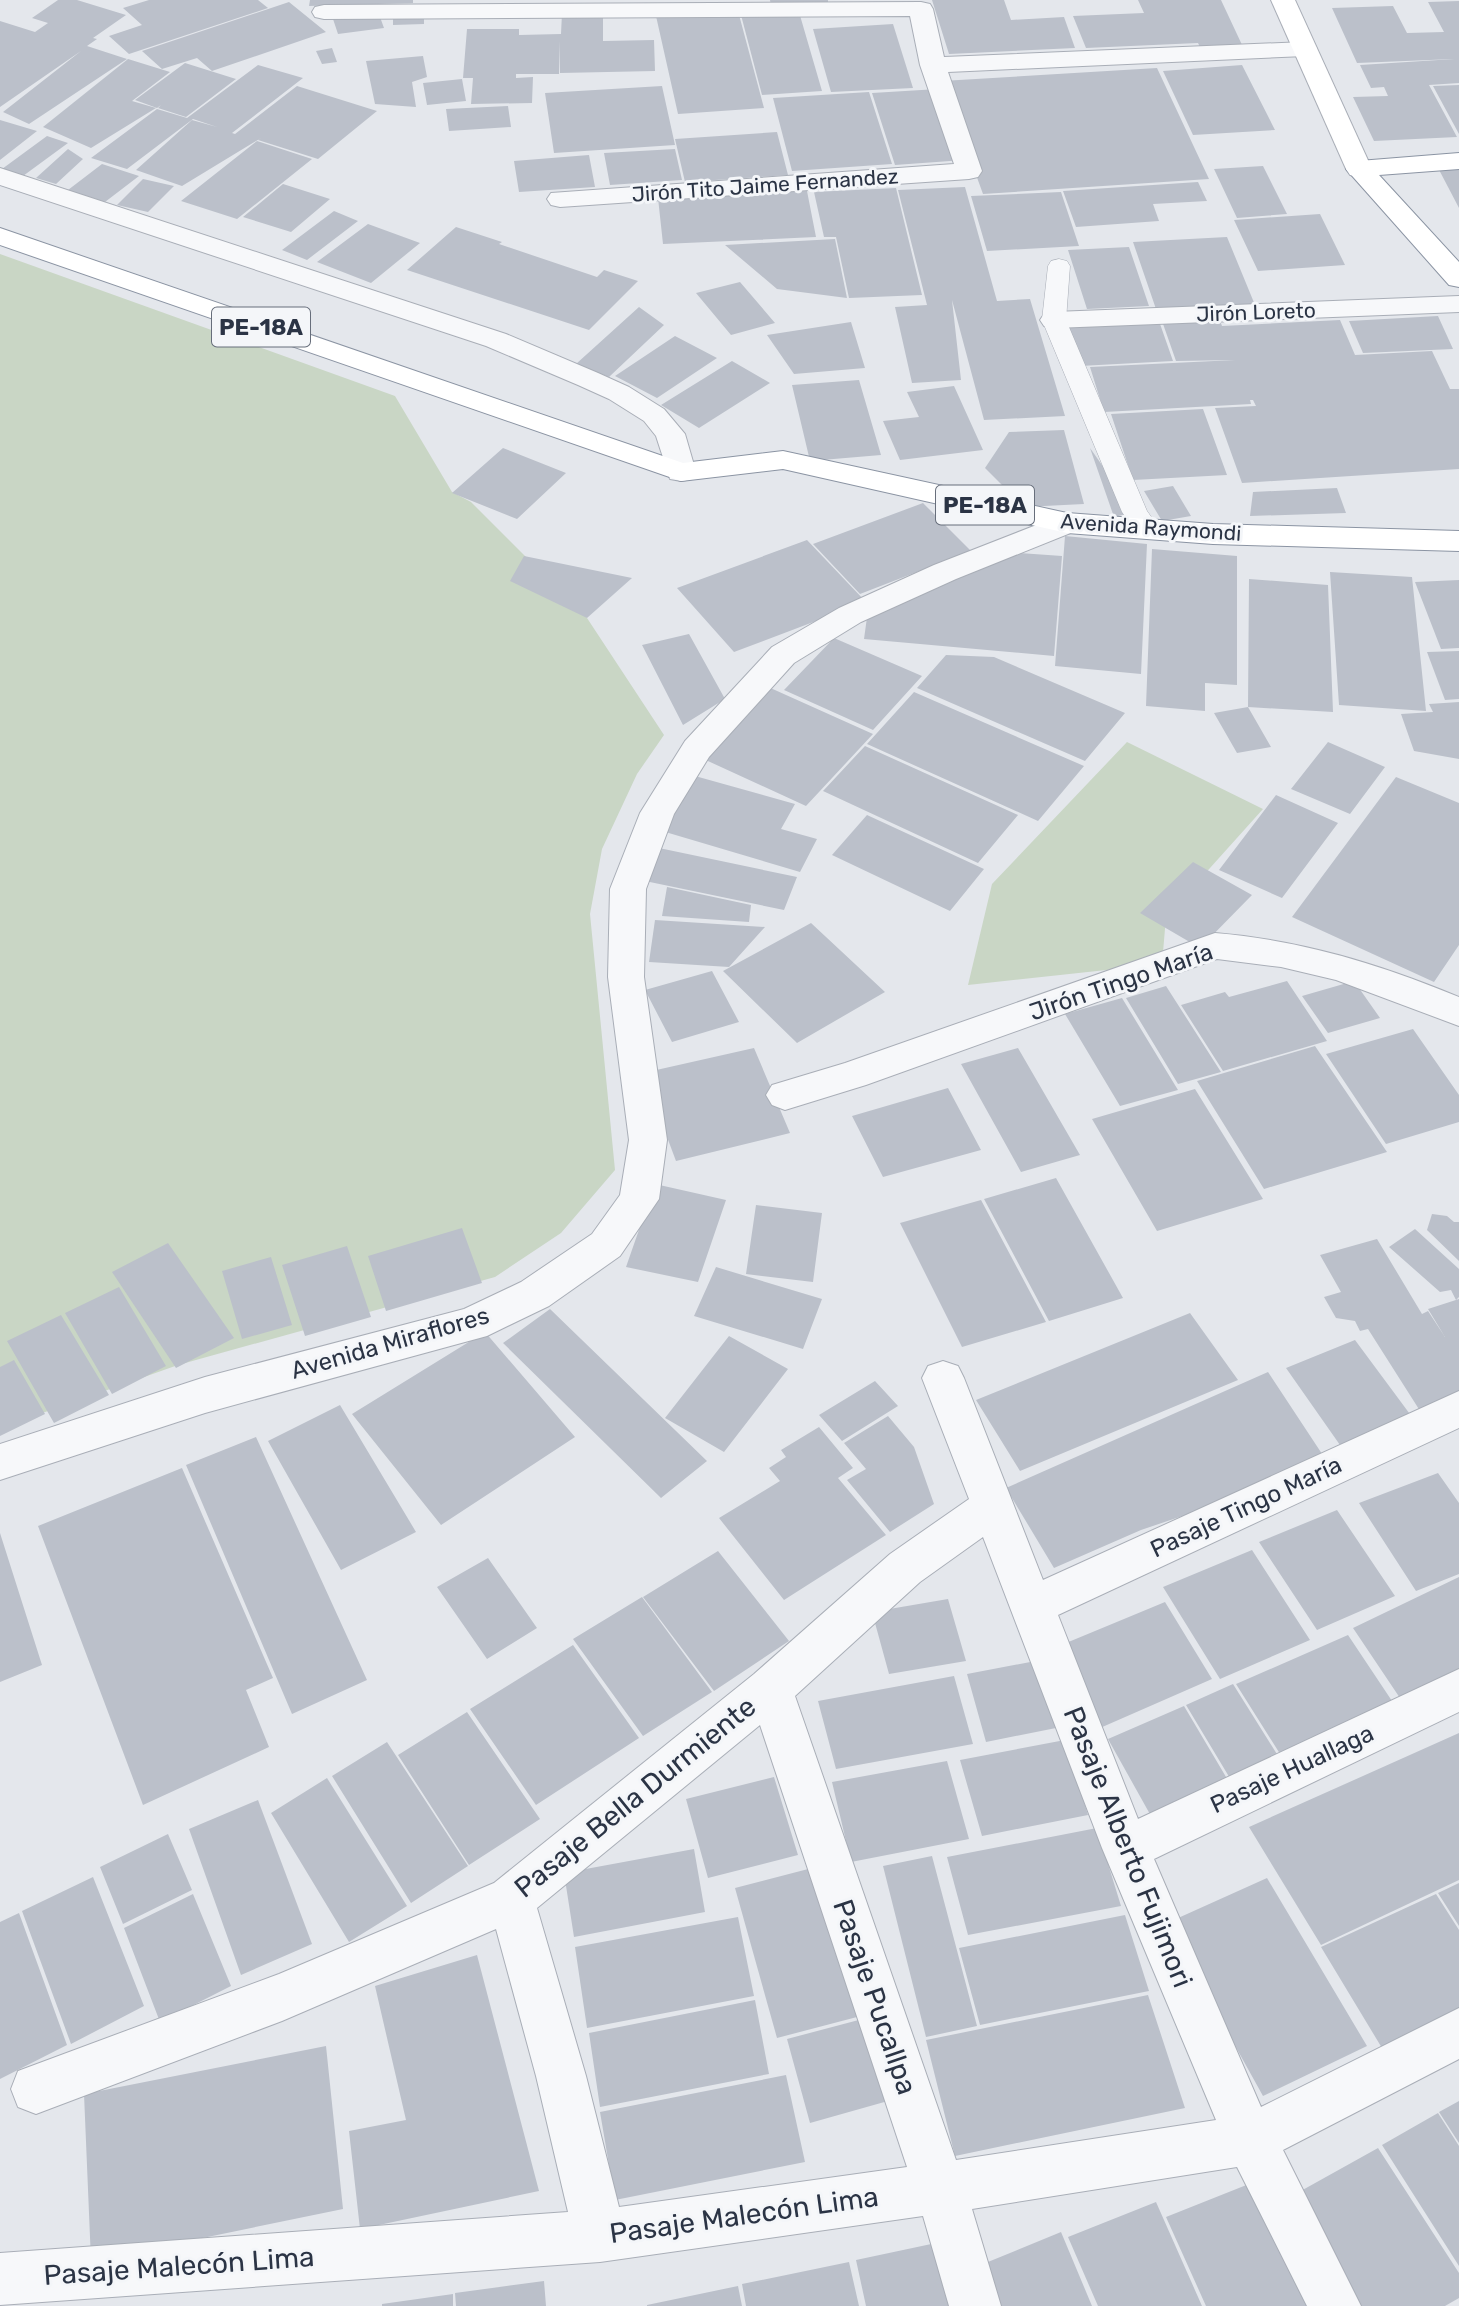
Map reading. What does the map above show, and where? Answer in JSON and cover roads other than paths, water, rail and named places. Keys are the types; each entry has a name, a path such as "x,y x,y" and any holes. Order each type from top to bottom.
{"main road":[{"path":"1283,0 1359,169 1459,279"},
{"path":"1359,169 1459,161"},
{"name":"Avenida Raymondi","path":"0,236 681,472 783,460 1067,523 1213,534 1459,541"}],"street":[{"path":"324,12 921,9 933,65 1305,49"},
{"name":"Jirón Tito Jaime Fernandez","path":"561,199 969,171 933,65"},
{"path":"0,176 496,340 588,379 619,393 654,415 670,434 681,472"},
{"name":"Jirón Loreto","path":"1054,320 1459,304"},
{"name":"Avenida Miraflores","path":"0,1462 205,1395 473,1324 535,1294 606,1245 639,1199 648,1140 626,977 628,889 657,813 697,749 783,655 849,615 945,572 1067,523"},
{"name":"Jirón Tingo María","path":"785,1095 853,1075 1215,946 1262,948 1320,961 1368,974 1459,1012"},
{"name":"Pasaje Alberto Fujimori","path":"943,1378 1126,1848 1250,2140 1335,2306"},
{"name":"Pasaje Tingo María","path":"1032,1606 1459,1409"},
{"name":"Pasaje Bella Durmiente","path":"36,2089 282,1997 511,1899 770,1689 905,1568 993,1506"},
{"name":"Pasaje Pucallpa","path":"770,1689 940,2188 975,2306"},
{"name":"Pasaje Huallaga","path":"1126,1848 1459,1690"},
{"path":"511,1899 561,2077 600,2236"},
{"name":"Pasaje Malecón Lima","path":"0,2279 600,2236 940,2188 1250,2140 1459,2033"}],"lane":[{"path":"1059,266 1054,320 1135,512 1147,529"}]}
